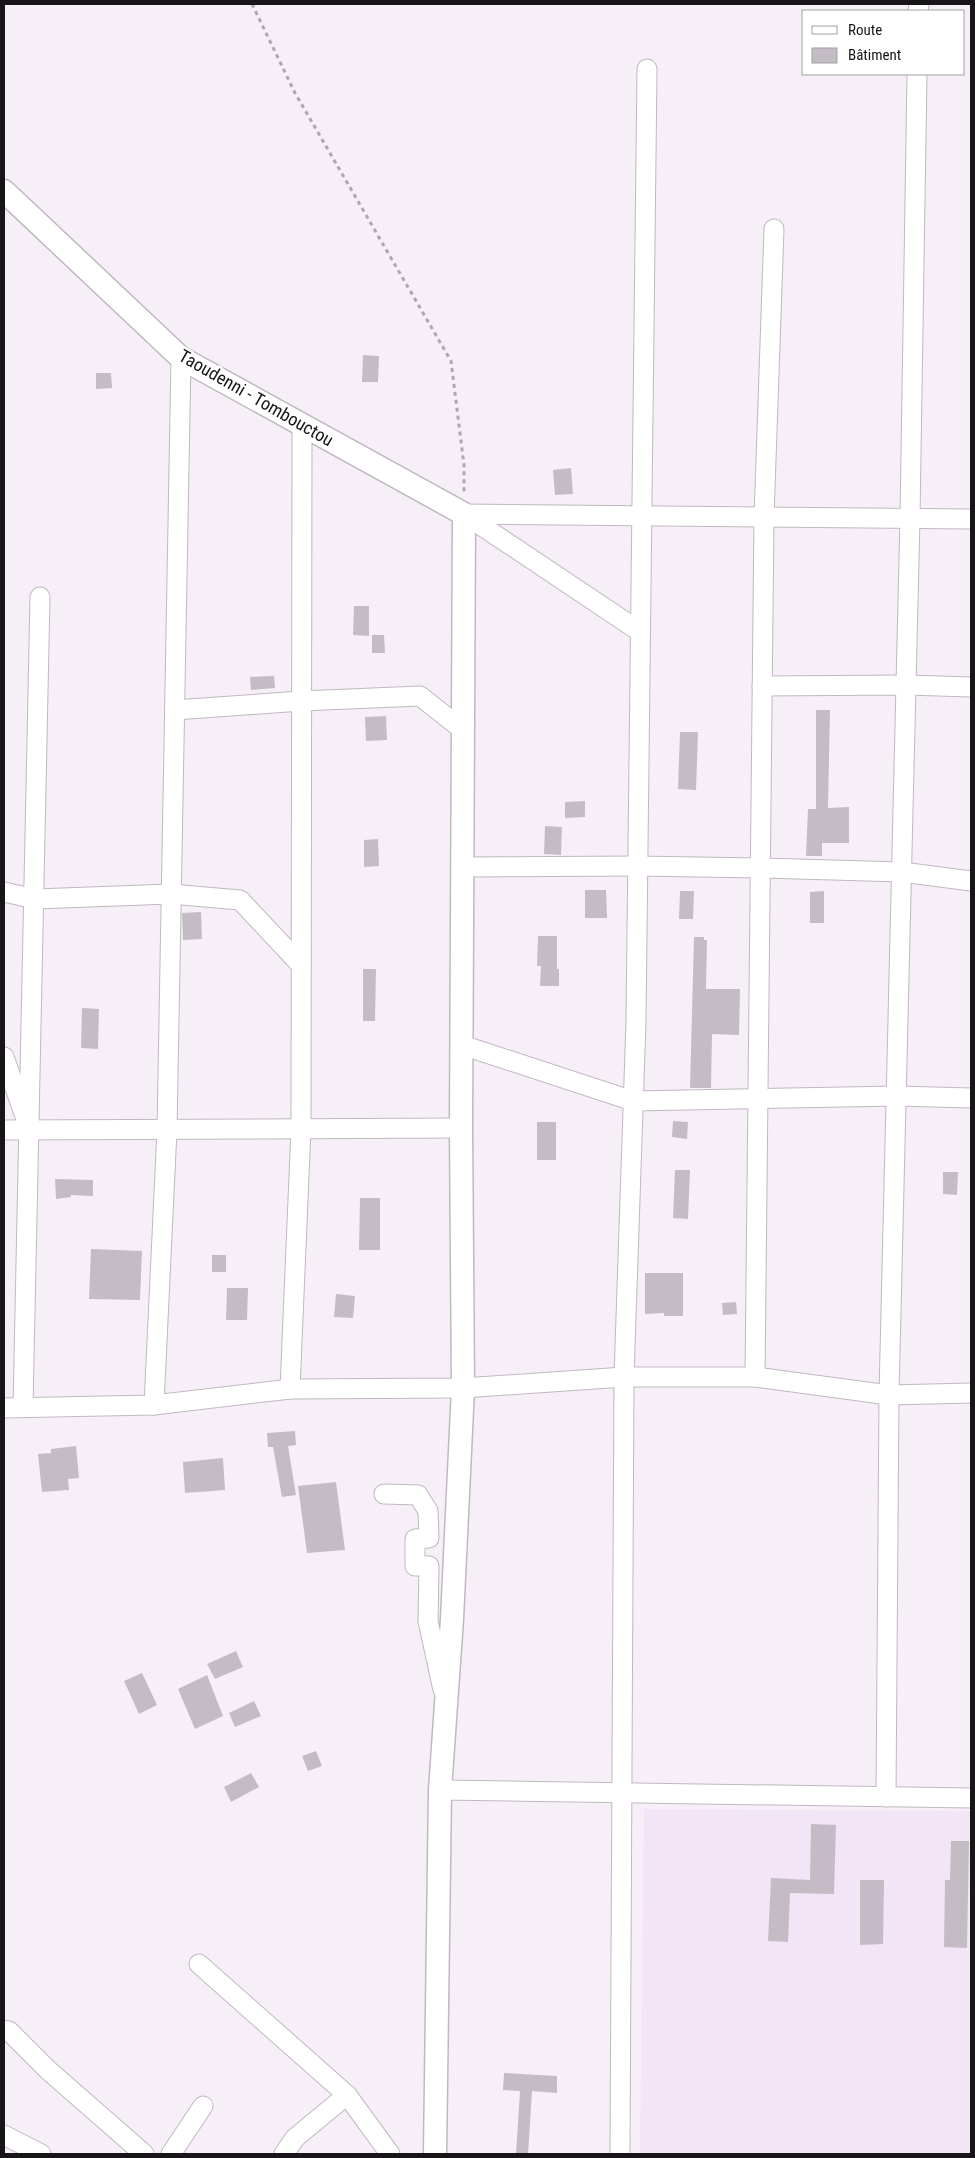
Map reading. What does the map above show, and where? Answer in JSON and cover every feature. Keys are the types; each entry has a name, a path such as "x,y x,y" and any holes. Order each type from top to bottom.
{"street":[{"path":"620,2154 624,1377 638,866 640,516 647,69"},
{"path":"886,1797 889,1395 910,518 917,75"},
{"name":"Taoudenni - Tombouctou","path":"4,191 181,358 464,514"},
{"path":"754,1377 764,517 774,229"},
{"path":"154,1405 167,1130 181,358"},
{"path":"290,1389 301,1129 302,426"},
{"path":"464,514 971,519"},
{"path":"464,514 639,631"},
{"path":"434,2154 440,1790 463,1388 464,514"},
{"path":"23,1407 40,596"},
{"path":"762,686 906,684 971,687"},
{"path":"175,710 301,701 420,696 463,730"},
{"path":"463,867 638,866 760,868 902,872 971,881"},
{"path":"4,892 35,900 171,894 240,900 301,965"},
{"path":"462,1044 633,1100 897,1096 971,1098"},
{"path":"4,1057 30,1130"},
{"path":"4,1130 462,1128"},
{"path":"4,1408 154,1405 290,1389 463,1388 624,1377 754,1377 889,1395 971,1393"},
{"path":"384,1494 418,1495 428,1511 429,1538 415,1538 415,1566 429,1566 428,1621 446,1703"},
{"path":"440,1790 971,1798"},
{"path":"199,1964 347,2095 390,2154"},
{"path":"4,2030 9,2031 48,2070 144,2154"},
{"path":"284,2154 295,2138 347,2095"},
{"path":"172,2154 203,2106"},
{"path":"4,2135 41,2154"}],"path":[{"path":"252,4 295,93 452,361 464,465 464,514"}],"shaded area":[{"path":"644,1809 971,1811 971,2154 640,2154"}],"building":[{"path":"363,355 379,356 378,382 362,382"},
{"path":"96,373 111,373 112,388 96,389"},
{"path":"571,468 573,494 555,495 553,470"},
{"path":"354,606 369,606 369,636 353,635"},
{"path":"372,635 384,635 385,653 372,653"},
{"path":"274,676 275,688 251,690 250,677"},
{"path":"816,710 830,710 828,808 849,807 849,843 822,843 822,856 806,856 808,809 816,809"},
{"path":"386,716 387,740 366,741 365,717"},
{"path":"680,732 698,732 696,790 678,789"},
{"path":"585,801 585,817 565,818 565,802"},
{"path":"545,826 562,827 561,855 544,854"},
{"path":"378,839 379,866 364,867 364,840"},
{"path":"585,890 606,890 607,918 585,918"},
{"path":"680,891 694,891 693,919 679,919"},
{"path":"824,891 824,923 810,923 810,892"},
{"path":"201,912 202,939 183,940 182,913"},
{"path":"538,936 557,936 559,986 540,986 541,966 537,966"},
{"path":"694,937 704,937 704,940 707,940 706,989 740,989 739,1035 712,1034 711,1088 690,1088"},
{"path":"363,969 376,969 375,1021 363,1021"},
{"path":"82,1008 99,1009 98,1049 81,1048"},
{"path":"673,1121 688,1122 687,1139 672,1137"},
{"path":"537,1122 556,1122 556,1160 537,1160"},
{"path":"675,1170 690,1170 688,1219 673,1218"},
{"path":"943,1172 958,1172 957,1195 943,1194"},
{"path":"55,1179 93,1180 93,1196 71,1195 71,1197 56,1199"},
{"path":"360,1198 380,1198 380,1250 359,1250"},
{"path":"91,1249 142,1251 140,1300 89,1299"},
{"path":"212,1255 226,1255 226,1272 212,1272"},
{"path":"645,1273 683,1273 683,1316 664,1316 664,1313 645,1314"},
{"path":"227,1288 248,1288 247,1320 226,1320"},
{"path":"336,1294 355,1296 353,1318 334,1317"},
{"path":"736,1302 737,1314 723,1315 722,1303"},
{"path":"295,1431 296,1445 288,1446 296,1495 282,1497 273,1447 268,1447 267,1433"},
{"path":"76,1446 79,1478 68,1479 69,1490 42,1492 38,1454 51,1453 51,1449"},
{"path":"223,1458 225,1490 185,1493 183,1462"},
{"path":"336,1482 345,1550 307,1553 298,1486"},
{"path":"236,1651 243,1667 215,1679 207,1664"},
{"path":"142,1673 157,1705 139,1714 124,1681"},
{"path":"207,1675 223,1716 195,1729 178,1689"},
{"path":"254,1701 261,1716 235,1727 229,1713"},
{"path":"316,1751 322,1766 308,1771 302,1756"},
{"path":"251,1773 259,1787 231,1802 224,1787"},
{"path":"811,1824 836,1825 834,1894 790,1893 788,1942 768,1941 771,1878 810,1880"},
{"path":"951,1841 969,1841 967,1948 944,1947 945,1880 950,1880"},
{"path":"860,1880 884,1880 883,1944 860,1945"},
{"path":"504,2073 557,2076 557,2093 532,2091 528,2154 516,2154 520,2091 503,2090"}]}
